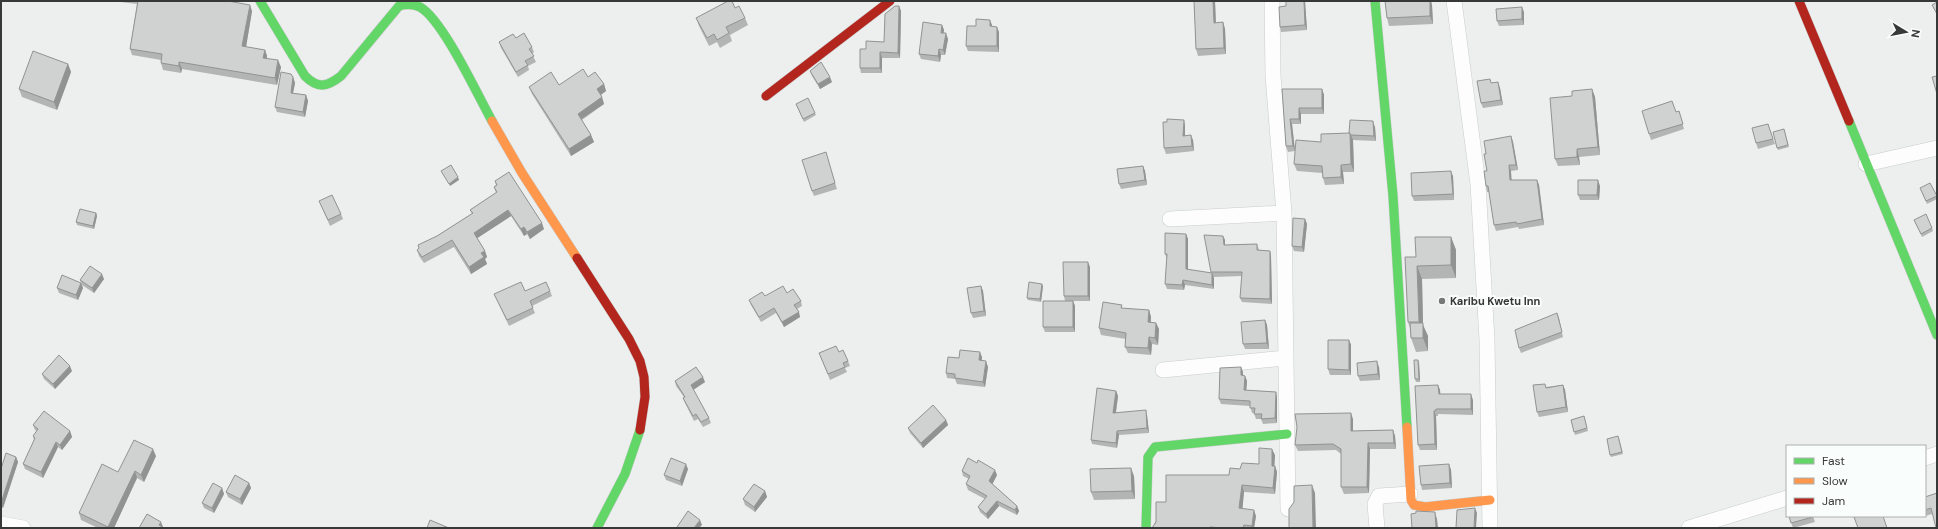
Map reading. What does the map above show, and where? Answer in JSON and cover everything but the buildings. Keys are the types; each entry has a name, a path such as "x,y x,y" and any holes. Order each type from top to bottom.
{"street":[{"path":"260,1 305,76 312,84 317,86 331,84 341,76 399,6 414,4 425,11 450,45 509,152 592,277 636,353 644,375 646,398 642,427 635,448 613,498 597,528"},
{"path":"766,96 890,1"},
{"path":"1272,1 1273,76 1284,213 1288,509"},
{"path":"1375,1 1393,196 1410,494 1412,504 1425,507 1490,500"},
{"path":"1454,1 1478,184 1487,340 1490,528"},
{"path":"1800,1 1937,335"},
{"path":"1866,164 1937,148"},
{"path":"1170,219 1284,213"},
{"path":"1163,370 1285,358"},
{"path":"1146,528 1148,456 1155,447 1287,434"},
{"path":"1926,458 1937,454"},
{"path":"1377,528 1375,504 1379,496 1410,494"},
{"path":"1688,528 1786,498"},
{"path":"1,524 23,528"}],"traffic: fast":[{"path":"260,1 305,76 318,85 327,84 341,76 399,6 415,5 420,7 439,27 449,42 492,121"},
{"path":"1375,1 1393,196 1407,427"},
{"path":"1849,121 1937,335"},
{"path":"597,528 625,474 640,430"},
{"path":"1146,528 1148,457 1155,447 1287,434"}],"traffic: slow":[{"path":"492,121 522,173 577,258"},
{"path":"1407,427 1411,500 1414,505 1425,507 1490,500"}],"traffic: jam":[{"path":"766,96 890,1"},
{"path":"1799,1 1849,121"},
{"path":"577,258 629,339 640,361 644,377 645,397 640,430"}],"place":[{"name":"Karibu Kwetu Inn","path":"1442,301"}]}
